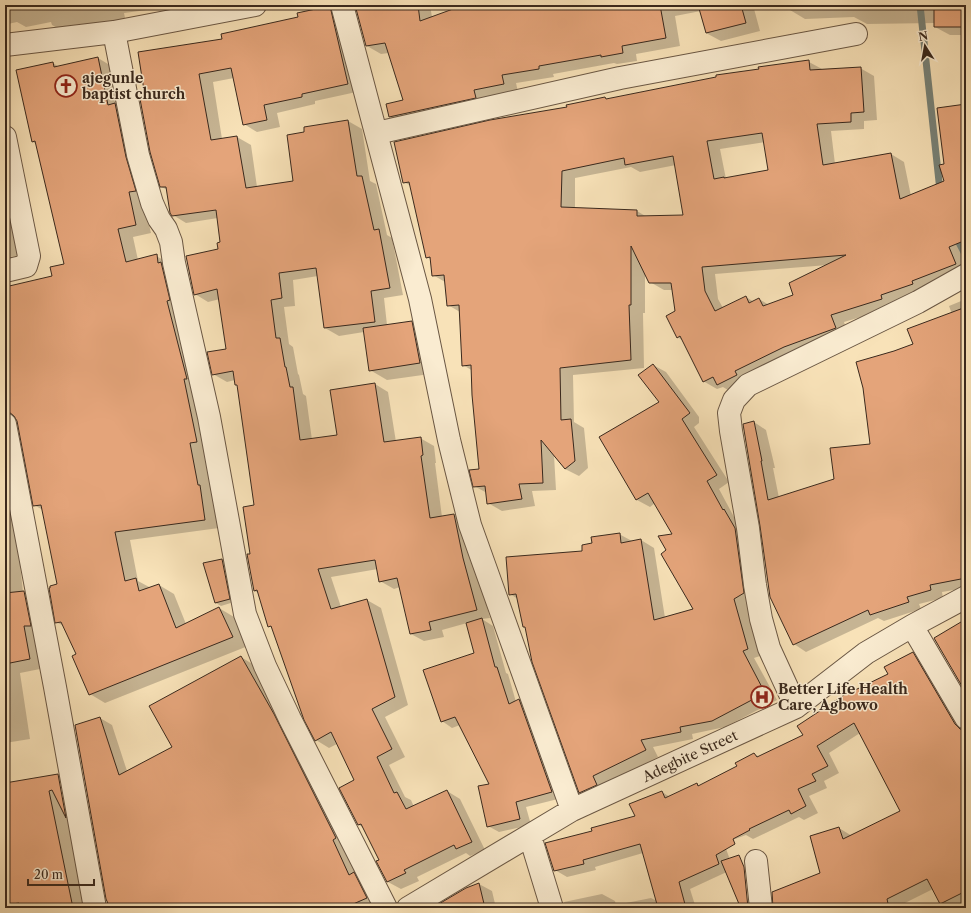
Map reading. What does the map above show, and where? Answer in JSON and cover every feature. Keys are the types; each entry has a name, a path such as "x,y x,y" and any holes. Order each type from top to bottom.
{"street":[{"path":"5,45 114,32 255,5"},
{"path":"342,5 420,299 449,440 470,525 572,810"},
{"path":"114,32 138,155 158,219 166,229 171,242 174,263 209,417 245,614 265,666 290,719 386,908"},
{"path":"377,133 620,78 856,34"},
{"path":"5,137 29,256 26,266 5,271"},
{"path":"796,707 769,648 761,619 748,528 728,413 734,400 748,385 918,302 966,275"},
{"path":"5,424 95,908"},
{"name":"Adegbite Street","path":"408,908 572,810 669,767 796,707 866,653 966,597"},
{"path":"912,626 966,718"},
{"path":"530,836 552,908"},
{"path":"756,861 761,908"}],"building":[{"path":"355,5 418,5 420,21 464,5 660,5 666,38 622,46 623,53 601,57 601,55 539,66 539,69 502,75 504,84 474,90 476,98 389,117 386,104 403,100 385,43 366,46"},
{"path":"698,5 741,5 746,23 706,33"},
{"path":"934,5 966,5 966,27 934,27"},
{"path":"330,6 348,84 302,94 302,97 264,105 267,120 243,125 231,68 199,74 211,140 237,136 246,188 293,181 287,135 304,132 304,127 348,120 357,176 362,176 374,230 379,229 390,288 371,291 375,322 324,328 316,268 279,273 282,298 271,300 276,338 280,338 290,387 293,387 300,440 337,435 330,390 375,383 384,442 421,437 423,455 421,456 430,518 454,514 463,558 477,610 429,622 431,630 410,634 397,578 379,582 375,560 318,569 331,609 367,599 395,697 372,709 392,749 377,757 394,793 397,792 406,809 447,790 472,842 456,849 454,845 404,870 406,873 387,882 376,861 379,860 361,824 358,825 339,788 354,780 331,732 315,741 304,720 271,626 268,627 257,590 254,591 247,554 250,554 243,507 254,505 237,385 235,385 233,371 212,375 207,352 226,349 217,289 194,295 186,256 218,249 217,243 220,242 216,210 172,216 170,213 166,187 160,187 150,152 140,99 145,97 138,52 222,39 221,34 298,17 297,13"},
{"path":"98,57 108,105 115,103 126,157 136,191 129,192 136,225 118,229 126,262 157,254 158,263 161,262 170,300 167,301 187,379 184,379 197,442 190,443 198,485 200,485 205,520 115,532 125,581 136,578 139,591 159,584 176,628 219,607 233,637 89,695 72,656 76,654 61,622 55,623 49,588 50,586 57,584 41,505 33,506 17,421 9,412 5,412 5,398 9,398 5,379 5,287 52,276 50,267 64,264 35,141 32,142 16,70 53,62 54,67"},
{"path":"809,60 810,70 861,67 864,112 851,113 851,122 817,124 823,165 891,153 900,199 944,181 939,165 944,164 937,108 966,104 966,240 949,247 956,264 912,281 913,284 881,295 882,299 831,315 836,328 784,347 735,371 737,375 717,385 713,377 703,382 680,336 677,338 666,316 675,311 671,283 649,283 631,246 631,305 629,305 631,360 560,368 561,420 571,419 575,461 565,469 541,440 543,483 519,484 522,499 487,504 485,486 473,487 469,470 479,469 472,395 471,365 462,366 459,305 447,306 444,275 432,276 430,257 426,258 409,182 403,183 394,142 490,120 567,107 566,105 605,97 606,99 716,77 716,75 759,69 758,67","holes":["762,133 768,170 714,179 707,141","673,156 683,215 637,216 637,210 561,207 562,171 624,158 625,165","846,255 789,283 793,295 763,306 759,298 749,303 746,296 715,311 705,291 702,267"]},
{"path":"966,307 966,578 930,585 931,590 907,597 909,602 870,615 868,610 793,645 770,597 743,424 754,421 768,500 834,479 830,448 870,444 863,388 856,362 913,344 907,329"},
{"path":"412,321 420,363 369,371 363,328"},
{"path":"653,364 690,413 682,419 717,475 707,481 735,528 744,593 734,599 748,649 743,651 765,693 712,721 680,727 681,732 641,740 646,750 593,776 597,785 579,793 532,662 525,627 523,627 516,594 509,595 506,557 582,551 582,545 592,543 591,537 620,533 621,543 641,539 654,620 693,609 661,554 666,550 658,536 672,534 648,493 636,500 599,437 659,402 638,375"},
{"path":"222,559 230,599 215,603 203,563"},
{"path":"24,591 31,626 24,626 30,659 5,664 5,593"},
{"path":"482,618 495,667 497,667 509,704 519,699 552,792 516,802 520,819 487,827 478,786 489,784 455,717 441,722 423,670 474,653 466,623"},
{"path":"966,619 966,693 934,638"},
{"path":"913,652 955,724 960,729 966,730 966,891 940,904 927,879 887,899 889,908 773,908 772,892 820,873 810,836 839,827 843,839 900,811 854,723 817,746 828,766 812,774 816,781 798,789 806,806 791,814 789,810 749,829 750,830 733,839 735,844 716,855 719,864 679,882 686,908 658,908 640,844 583,860 584,864 554,871 545,843 592,831 591,828 635,816 629,804 662,791 665,798 697,783 698,786 737,766 735,763 754,753 757,757 803,735 797,726 850,691 851,692 888,674 884,667"},
{"path":"241,656 274,714 336,838 333,840 349,875 354,872 367,898 344,908 110,908 106,899 75,725 100,717 119,775 172,747 149,706"},
{"path":"58,774 66,818 52,790 49,791 73,908 20,908 19,903 5,905 5,783"},
{"path":"739,855 744,867 748,908 733,908 739,904 721,861"},
{"path":"479,883 485,908 432,908 466,888"}],"waterway":[{"path":"920,5 940,191"},
{"path":"955,235 966,256"}],"place":[{"name":"ajegunle baptist church","path":"66,86"},
{"name":"Better Life Health Care, Agbowo","path":"762,697"}]}
